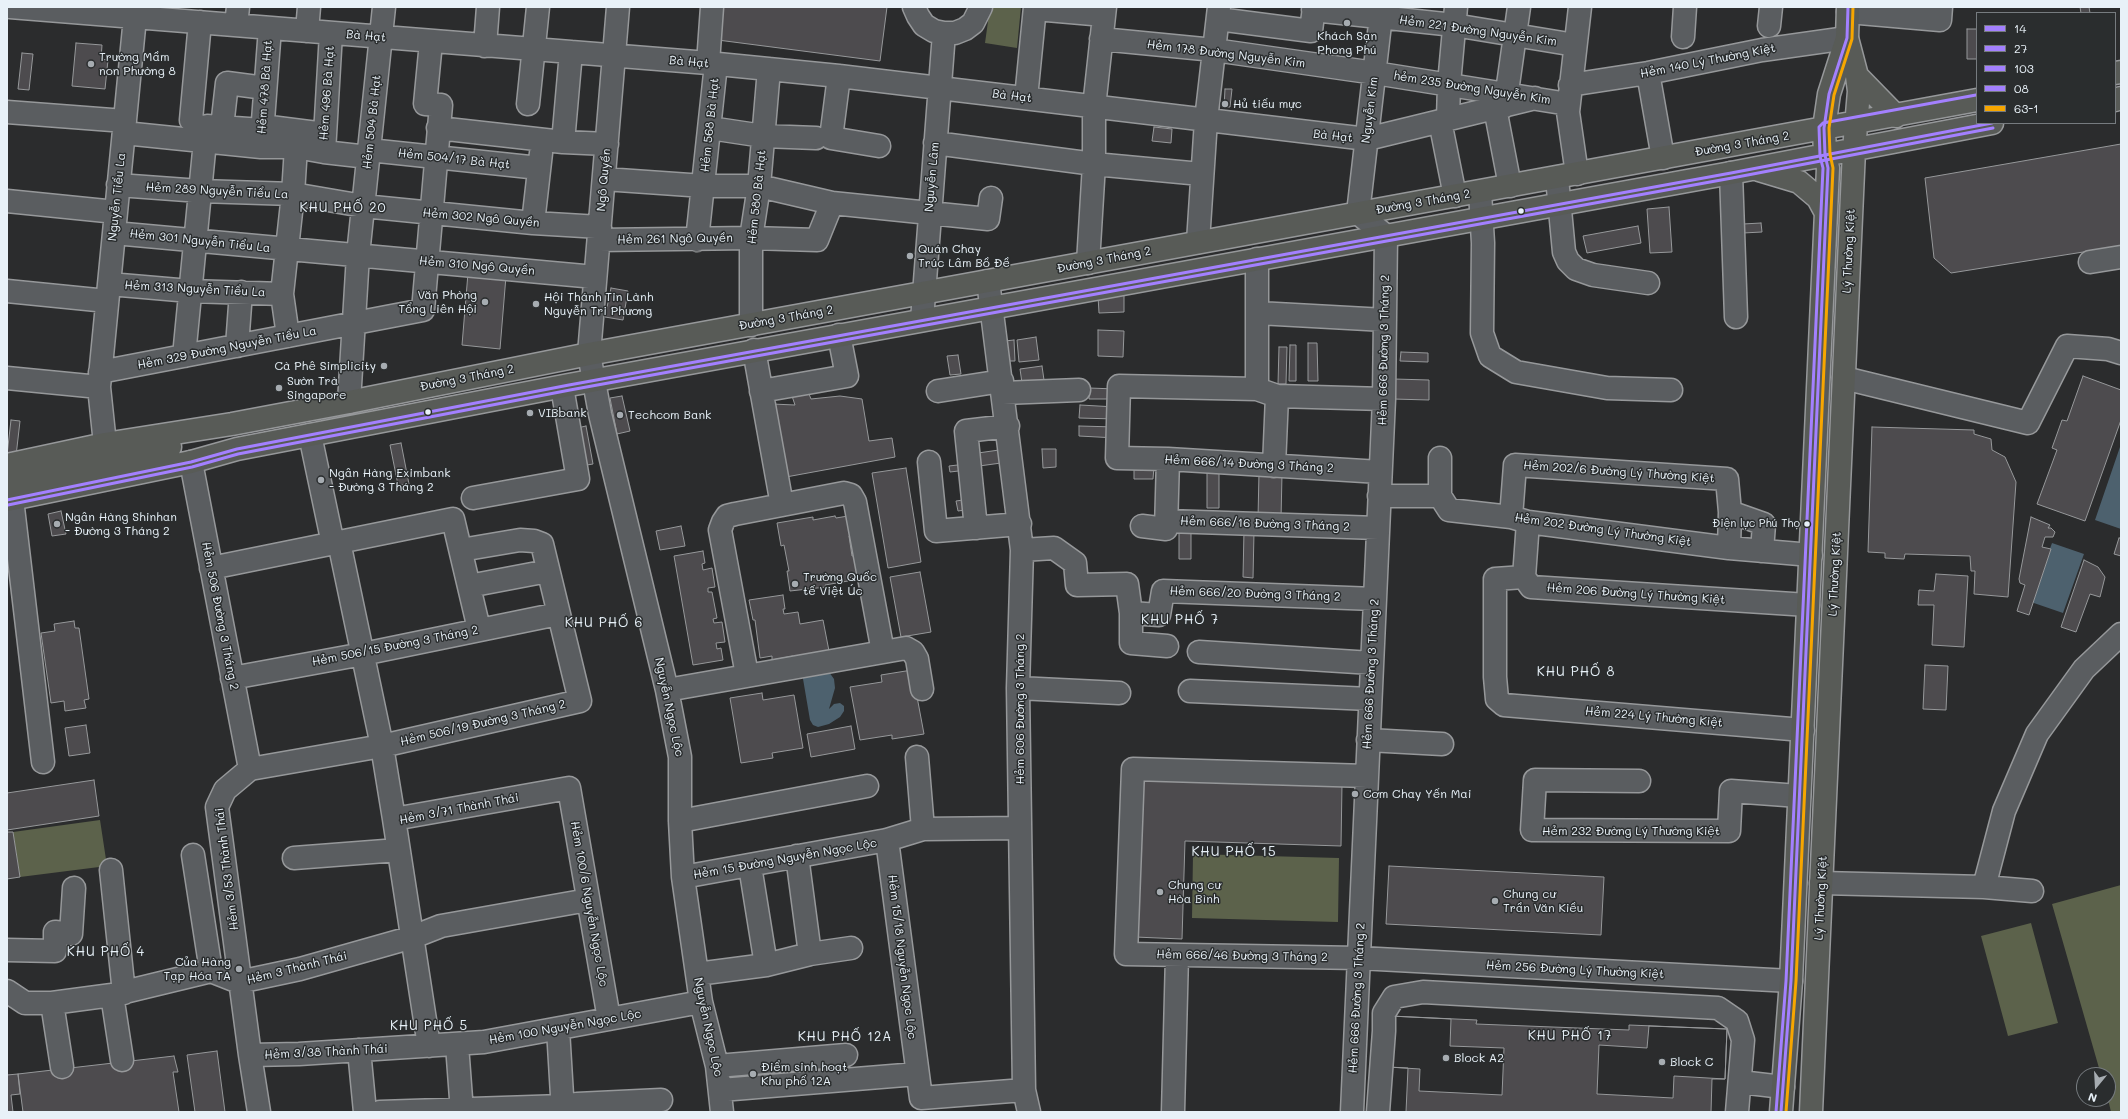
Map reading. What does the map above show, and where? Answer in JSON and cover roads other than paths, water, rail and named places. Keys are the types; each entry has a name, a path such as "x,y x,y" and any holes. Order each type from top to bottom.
{"main road":[{"name":"Lý Thường Kiệt","path":"1781,1112 1791,981 1828,168 1825,155 1824,128 1829,94 1847,38 1848,9"},
{"name":"Lý Thường Kiệt","path":"1811,1112 1855,123 1859,91 1857,76 1847,38"},
{"path":"1857,76 1896,116"},
{"name":"Đường 3 Tháng 2","path":"9,483 105,444 232,424 589,354 1976,100"},
{"path":"9,483 86,491 192,469 237,449 594,380 1741,171 1987,124"},
{"path":"1852,188 1866,167 1891,143"},
{"path":"1741,171 1799,182 1818,198 1825,211"},
{"name":"Đường 3 Tháng 2","path":"165,449 203,438 232,424"},
{"path":"9,483 165,449 206,447 237,449"}],"street":[{"name":"Bà Hạt","path":"10,7 135,12 200,22 237,16 270,28 571,52 839,76 1367,140"},
{"path":"307,31 309,7"},
{"name":"Hẻm 504 Bà Hạt","path":"349,402 358,255 384,7"},
{"path":"485,46 488,7"},
{"path":"528,104 538,7"},
{"name":"Ngô Quyền","path":"589,354 618,7"},
{"name":"Hẻm 568 Bà Hạt","path":"697,240 710,128 712,7"},
{"path":"914,7 924,25 934,31 944,33 955,33 965,29 973,22 981,7"},
{"path":"1510,186 1502,102 1519,7"},
{"path":"1580,7 1569,94 1567,176 1559,204 1564,252 1568,261 1576,268 1593,275 1648,283"},
{"path":"1683,37 1685,7"},
{"path":"1848,9 1940,20 1940,7"},
{"path":"1026,98 1035,8 1104,11 1094,107 1094,164 1088,263"},
{"path":"1198,242 1206,120 1219,13 1311,31 1314,9"},
{"name":"Hẻm 221 Đường Nguyễn Kim","path":"1314,9 1455,16 1515,36 1575,45"},
{"name":"Nguyễn Tiểu La","path":"105,444 99,380 135,12"},
{"name":"Nguyễn Kim","path":"1358,213 1382,12"},
{"path":"1455,16 1444,120 1455,196"},
{"path":"200,22 191,120 205,134"},
{"name":"Hẻm 478 Bà Hạt","path":"262,134 270,28"},
{"name":"Hẻm 496 Bà Hạt","path":"324,143 331,33"},
{"name":"Nguyễn Lâm","path":"922,320 944,33"},
{"name":"Hẻm 140 Lý Thường Kiệt","path":"1569,94 1648,73 1755,51 1847,38"},
{"name":"Hẻm 178 Đường Nguyễn Kim","path":"1101,39 1214,50 1375,73"},
{"path":"426,261 441,105 425,104 431,42"},
{"path":"533,223 539,168 553,141 571,52"},
{"name":"Hẻm 580 Bà Hạt","path":"751,325 751,238 759,186 769,69"},
{"name":"hẻm 235 Đường Nguyễn Kim","path":"1375,73 1449,84 1502,102 1569,94"},
{"path":"1648,73 1663,158"},
{"path":"824,138 839,76"},
{"path":"184,356 205,134 227,83 265,88"},
{"path":"1367,140 1444,120 1502,102"},
{"path":"7,112 124,127 205,134 262,134 324,143"},
{"path":"438,128 553,141 607,144"},
{"path":"710,128 763,136 824,138 879,146"},
{"path":"262,134 296,147 324,143"},
{"name":"Hẻm 504/17 Bà Hạt","path":"324,143 369,154 435,157 539,168"},
{"path":"935,143 1094,164 1202,174"},
{"path":"288,336 282,294 293,194 296,147"},
{"path":"1736,316 1741,171"},
{"path":"604,179 704,186 759,186 832,204 988,219 990,198"},
{"name":"Hẻm 289 Nguyễn Tiểu La","path":"118,185 200,192 293,194 363,206"},
{"path":"1480,192 1482,218 1482,333 1490,356 1516,372 1607,388 1671,390"},
{"name":"Hẻm 301 Nguyễn Tiểu La","path":"7,201 115,222 195,240 287,250 358,255"},
{"name":"Hẻm 261 Ngô Quyền","path":"599,233 697,240 751,238 817,240 832,204"},
{"name":"Hẻm 302 Ngô Quyền","path":"363,206 533,223 599,233"},
{"path":"1358,213 1386,236"},
{"name":"Hẻm 666 Đường 3 Tháng 2","path":"1352,1112 1384,399 1386,236"},
{"name":"Hẻm 310 Ngô Quyền","path":"358,255 595,277"},
{"path":"2090,262 2121,257"},
{"path":"1257,259 1257,389 1277,396 1384,399"},
{"name":"Hẻm 329 Đường Nguyễn Tiểu La","path":"7,378 99,380 184,356 423,310 426,261"},
{"name":"Hẻm 606 Đường 3 Tháng 2","path":"988,281 1008,426 1022,550 1018,688 1024,1090 1029,1112"},
{"name":"Hẻm 313 Nguyễn Tiểu La","path":"7,291 108,293 190,291 282,294"},
{"path":"237,346 241,292"},
{"path":"1258,313 1385,320"},
{"path":"761,391 846,376 839,335"},
{"path":"1844,378 2028,423 2067,346 2108,349 2121,353"},
{"path":"754,350 782,504"},
{"name":"Nguyễn Ngọc Lộc","path":"589,354 600,414 667,690 680,757 680,820 684,877 701,1002 717,1066 721,1090 722,1112"},
{"name":"Hẻm 666/14 Đường 3 Tháng 2","path":"1257,389 1119,386 1117,458 1168,458 1380,472"},
{"path":"473,498 578,479 562,387"},
{"path":"938,391 1002,387 1079,390"},
{"path":"1274,466 1277,396"},
{"path":"976,528 966,432 1008,426"},
{"path":"310,435 363,654 382,746 394,819"},
{"name":"Hẻm 666/16 Đường 3 Tháng 2","path":"1168,458 1166,521 1378,528"},
{"path":"1379,496 1440,496 1440,458"},
{"path":"928,462 936,531 1020,524"},
{"name":"Hẻm 202/6 Đường Lý Thường Kiệt","path":"1519,519 1515,465 1727,479 1730,512 1729,548"},
{"name":"Hẻm 506 Đường 3 Tháng 2","path":"192,469 250,769"},
{"path":"9,483 43,762"},
{"path":"747,675 720,530 727,516 844,493 851,495 856,502 883,652"},
{"name":"Hẻm 202 Đường Lý Thường Kiệt","path":"1440,496 1449,510 1729,548 1811,555"},
{"path":"1730,512 1764,524 1762,551"},
{"path":"211,568 453,519 479,629"},
{"path":"1519,519 1524,577"},
{"path":"1142,526 1166,529 1166,521"},
{"name":"Hẻm 506/19 Đường 3 Tháng 2","path":"250,769 382,746 580,701 542,544 534,541 520,540 461,550"},
{"path":"1022,550 1054,548 1075,562 1076,585 1127,584 1131,613 1131,643 1167,646"},
{"path":"469,586 548,571"},
{"name":"Hẻm 206 Đường Lý Thường Kiệt","path":"1524,577 1531,587 1808,605"},
{"name":"Hẻm 224 Lý Thường Kiệt","path":"1524,577 1495,579 1497,700 1504,705 1803,730"},
{"name":"Hẻm 666/20 Đường 3 Tháng 2","path":"1131,613 1159,615 1163,591 1375,598"},
{"name":"Hẻm 506/15 Đường 3 Tháng 2","path":"232,678 363,654 558,614"},
{"path":"1984,887 2004,811 2037,734 2084,669 2121,634"},
{"path":"667,690 906,648 913,652 917,659 922,689"},
{"path":"1199,652 1372,663"},
{"path":"1018,688 1119,693"},
{"path":"1190,690 1370,699"},
{"path":"1368,740 1442,744"},
{"path":"917,757 923,829"},
{"name":"Hẻm 3/53 Thành Thái","path":"239,982 238,955 217,806 225,790 250,769"},
{"name":"Hẻm 666/46 Đường 3 Tháng 2","path":"1359,958 1126,954 1133,769 1367,776"},
{"name":"Hẻm 232 Đường Lý Thường Kiệt","path":"1639,780 1535,780 1532,830 1729,831 1731,792 1799,796"},
{"path":"680,820 867,786"},
{"name":"Hẻm 3/71 Thành Thái","path":"429,1046 394,819 569,788"},
{"name":"Hẻm 100/6 Nguyễn Ngọc Lộc","path":"569,788 609,1019"},
{"name":"Hẻm 15 Đường Nguyễn Ngọc Lộc","path":"684,877 887,840 923,829 1020,828"},
{"name":"Hẻm 15/18 Nguyễn Ngọc Lộc","path":"887,840 921,1098 1024,1090"},
{"path":"294,858 398,850"},
{"path":"7,991 25,1003 52,1003 118,994 211,971 193,855"},
{"path":"797,856 810,954"},
{"path":"750,866 766,965"},
{"path":"111,870 122,1060"},
{"path":"1821,883 1984,887 2032,892"},
{"path":"7,950 55,951 55,932 71,934 74,888"},
{"name":"Hẻm 3 Thành Thái","path":"211,971 239,982 300,969 413,938 441,926 588,900"},
{"path":"697,974 766,965 810,954 851,948"},
{"path":"1173,1112 1177,955"},
{"name":"Hẻm 256 Đường Lý Thường Kiệt","path":"1359,958 1791,981"},
{"path":"1480,994 1482,964"},
{"path":"1619,972 1621,1002"},
{"name":"Hẻm 3/38 Thành Thái","path":"239,982 250,1055 429,1046"},
{"path":"1378,1112 1384,1012 1394,997 1423,992 1718,1008 1737,1021 1743,1040 1737,1112"},
{"name":"Hẻm 100 Nguyễn Ngọc Lộc","path":"429,1046 484,1042 701,1002"},
{"path":"52,1003 62,1067"},
{"path":"558,1029 563,1109"},
{"path":"457,1045 462,1110"},
{"path":"359,1050 365,1112"},
{"path":"250,1055 260,1112"},
{"path":"717,1066 846,1055"},
{"path":"721,1090 917,1074"},
{"path":"1740,1082 1783,1087"},
{"path":"380,1112 563,1109 577,1104 661,1100"}],"water":[{"path":"2121,444 2121,529 2095,520"},
{"path":"2052,543 2084,554 2063,613 2031,602"},
{"path":"829,672 834,679 835,688 829,709 834,704 840,703 844,706 844,711 840,717 829,724 818,727 813,725 810,720 802,673"}],"place":[{"name":"Khách Sạn Phong Phú","path":"1347,23"},
{"name":"Trường Mầm non Phường 8","path":"91,64"},
{"name":"Hủ tiếu mực","path":"1225,104"},
{"name":"Quán Chay Trúc Lâm Bồ Đề","path":"910,256"},
{"name":"Văn Phòng Tổng Liên Hội","path":"485,302"},
{"name":"Hội Thánh Tin Lành Nguyễn Tri Phương","path":"536,304"},
{"name":"Cà Phê Simplicity","path":"384,366"},
{"name":"Sườn Trà Singapore","path":"279,388"},
{"name":"VIBbank","path":"530,413"},
{"name":"Techcom Bank","path":"620,415"},
{"name":"Ngân Hàng Eximbank - Đường 3 Tháng 2","path":"321,480"},
{"name":"Ngân Hàng Shinhan - Đường 3 Tháng 2","path":"57,524"},
{"name":"Điện lực Phú Thọ","path":"1807,524"},
{"name":"Trường Quốc tế Việt Úc","path":"795,584"},
{"name":"Cơm Chay Yến Mai","path":"1355,794"},
{"name":"Chung cư Hòa Bình","path":"1160,892"},
{"name":"Chung cư Trần Văn Kiều","path":"1495,901"},
{"name":"Của Hàng Tạp Hóa TA","path":"239,969"},
{"name":"Block A2","path":"1446,1058"},
{"name":"Block C","path":"1662,1062"},
{"name":"Điểm sinh hoạt Khu phố 12A","path":"753,1074"}],"district":[{"name":"KHU PHỐ 20","path":"343,208"},
{"name":"KHU PHỐ 7","path":"1180,620"},
{"name":"KHU PHỐ 6","path":"604,623"},
{"name":"KHU PHỐ 8","path":"1576,672"},
{"name":"KHU PHỐ 15","path":"1234,852"},
{"name":"KHU PHỐ 4","path":"106,952"},
{"name":"KHU PHỐ 5","path":"429,1026"},
{"name":"KHU PHỐ 17","path":"1570,1036"},
{"name":"KHU PHỐ 12A","path":"845,1037"}]}
